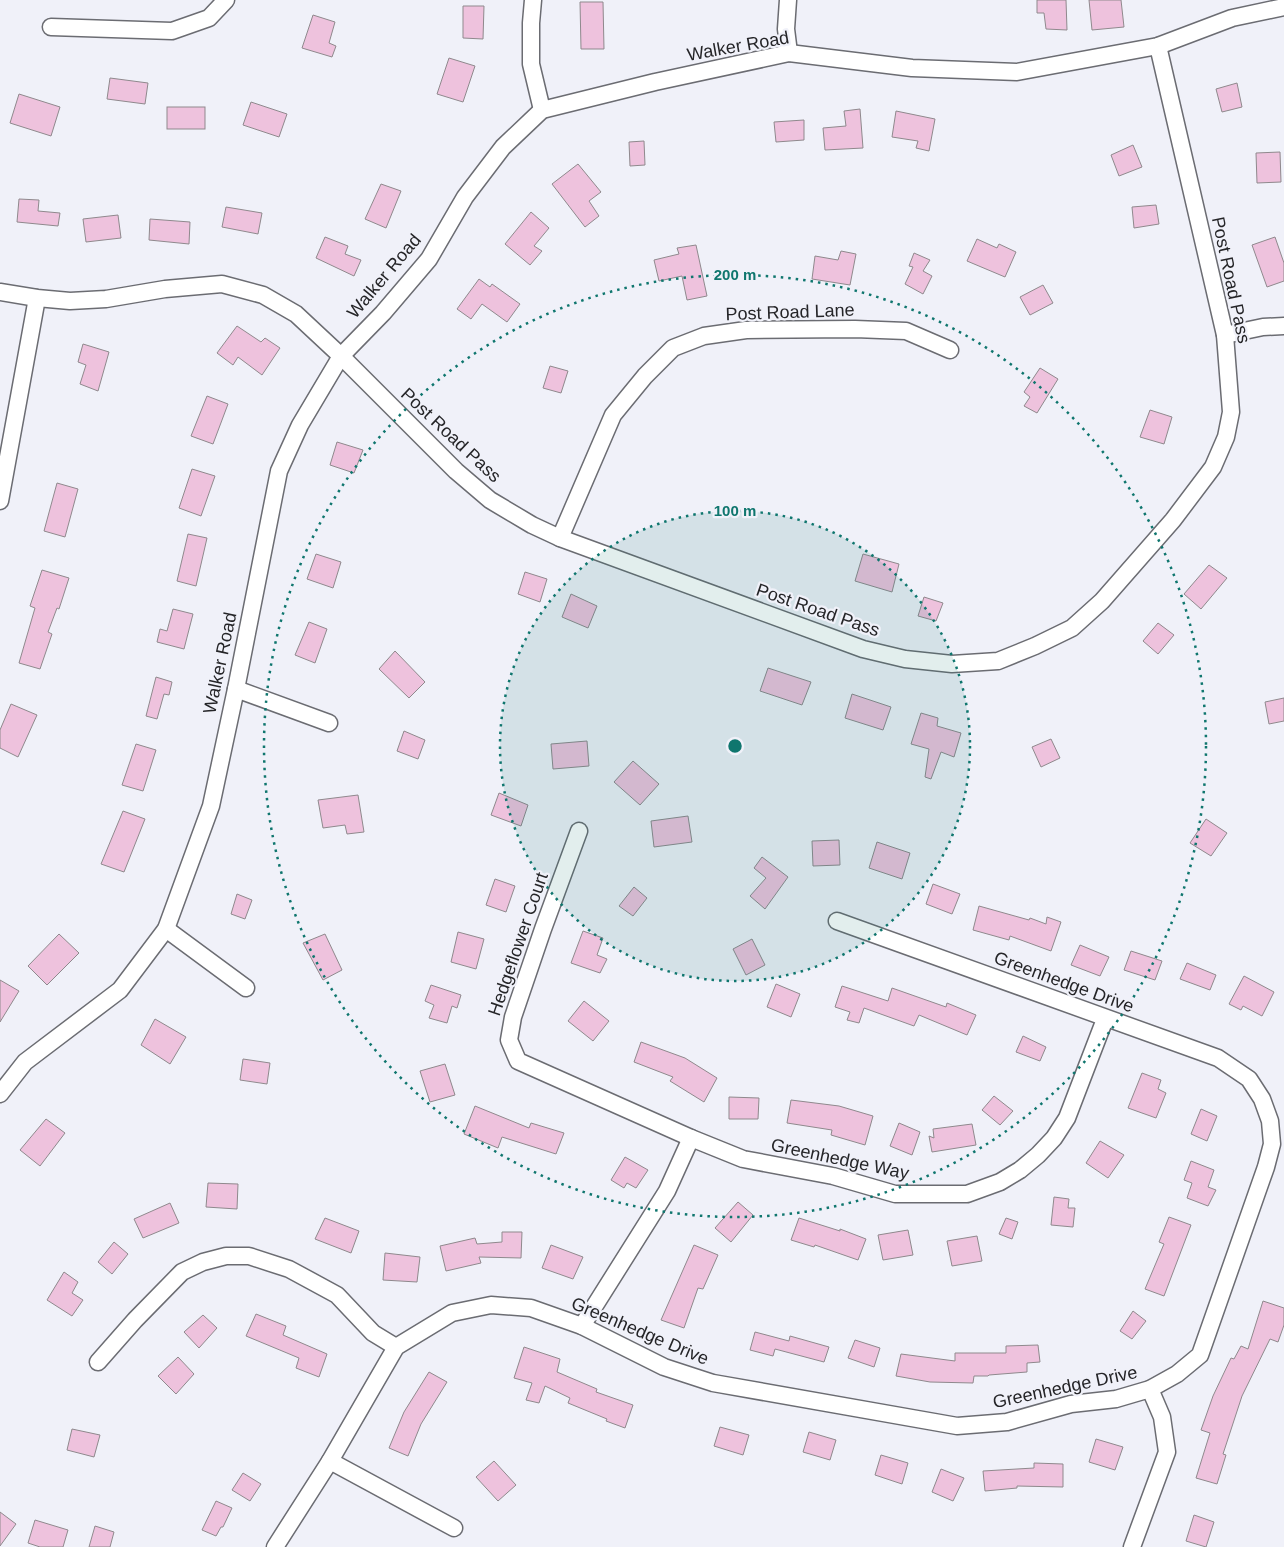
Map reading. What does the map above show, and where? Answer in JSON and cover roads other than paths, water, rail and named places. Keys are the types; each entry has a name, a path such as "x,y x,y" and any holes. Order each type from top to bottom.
{"street":[{"path":"51,27 172,31 209,18 226,0"},
{"path":"533,0 531,64 542,110"},
{"path":"788,0 786,29 789,53"},
{"name":"Walker Road","path":"0,1094 25,1062 120,990 166,929 211,806 280,471 300,425 341,356 383,313 430,259 465,197 503,147 542,110 655,82 789,53 912,68 1018,72 1158,46 1232,18 1252,7 1284,7"},
{"name":"Post Road Pass","path":"0,292 70,301 106,299 165,289 222,284 263,295 296,314 341,356 456,471 490,500 532,525 560,538 863,648 906,659 952,664 998,661 1072,628 1102,601 1173,520 1213,467 1226,437 1231,412 1225,335 1158,46"},
{"path":"0,501 37,298"},
{"path":"1225,335 1263,327 1284,326"},
{"name":"Post Road Lane","path":"560,538 613,415 645,376 673,348 704,336 746,330 854,329 906,331 950,350"},
{"path":"236,690 329,723"},
{"name":"Hedgeflower Court","path":"579,831 516,1008 509,1040 518,1061 691,1138"},
{"name":"Greenhedge Drive","path":"275,1547 330,1461 396,1347 452,1313 491,1305 531,1308 582,1326 664,1367 712,1384 957,1426 1007,1422 1071,1404 1116,1399 1150,1390 1177,1374 1200,1355 1266,1167 1272,1144 1270,1121 1262,1099 1249,1080 1218,1058 1105,1019 837,921"},
{"path":"166,929 246,988"},
{"name":"Greenhedge Way","path":"691,1138 743,1159 833,1176 895,1194 967,1194 1000,1182 1020,1170 1054,1138 1067,1118 1105,1019"},
{"path":"582,1326 667,1191 691,1138"},
{"path":"98,1362 135,1320 182,1272 203,1262 226,1256 249,1256 288,1269 337,1295 373,1333 396,1347"},
{"path":"1132,1547 1167,1452 1162,1417 1150,1390"},
{"path":"330,1461 454,1528"}]}
